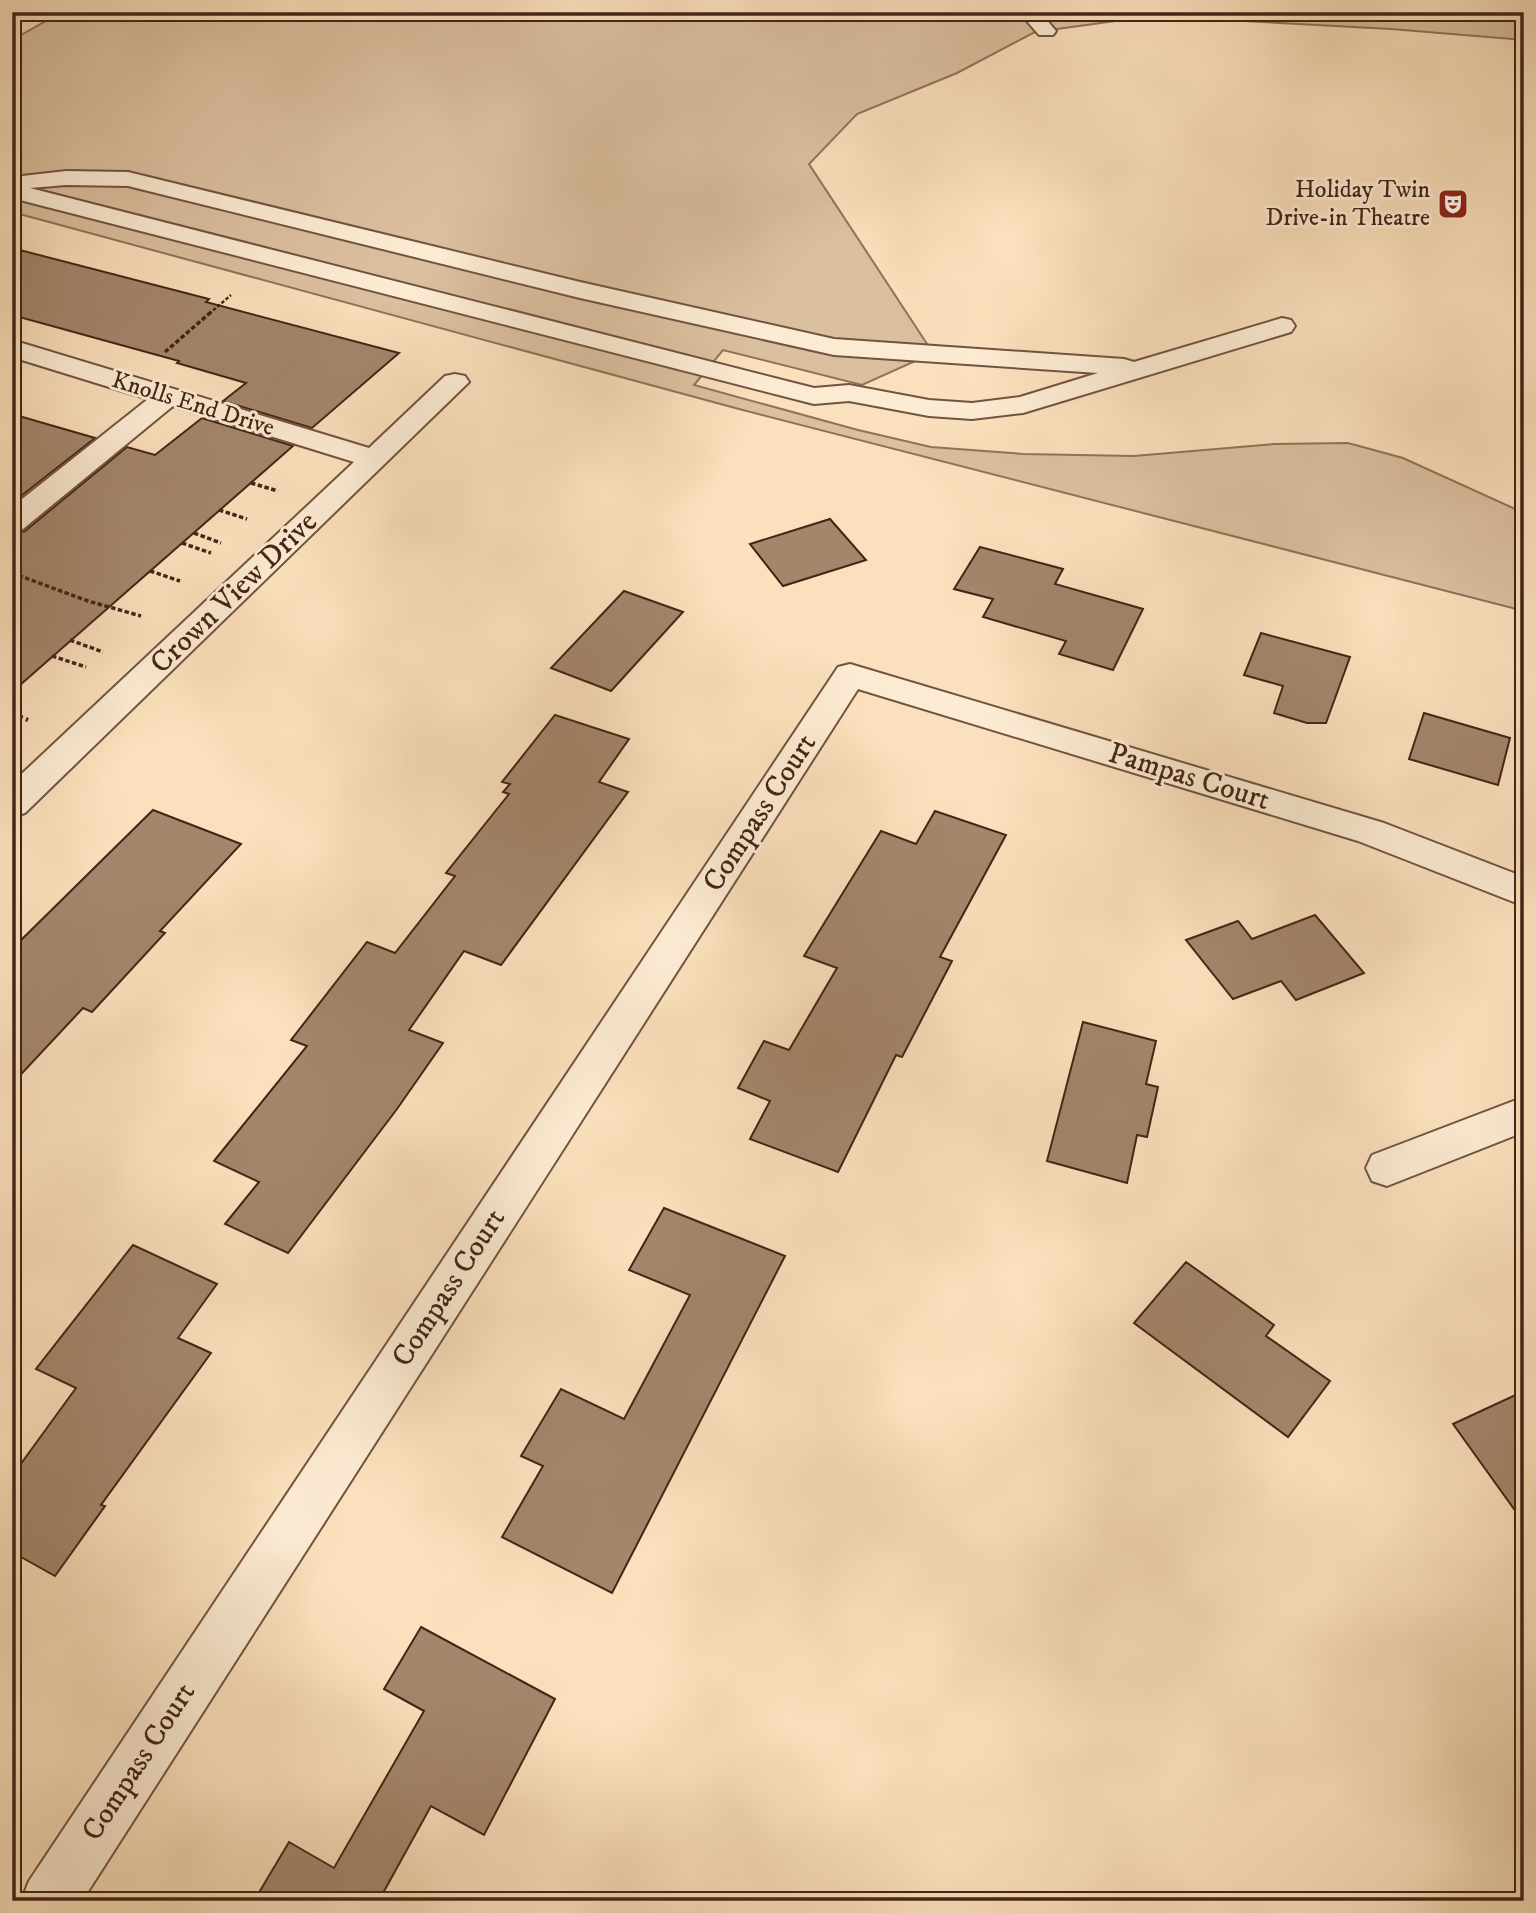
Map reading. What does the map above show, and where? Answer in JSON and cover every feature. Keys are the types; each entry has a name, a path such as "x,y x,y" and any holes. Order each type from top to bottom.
{"street":[{"path":"1029,12 1046,31"},
{"path":"12,183 66,178 128,179 580,290 834,347 1148,368"},
{"path":"12,191 814,396 849,393 929,408 972,411 1023,405 1282,326"},
{"name":"Knolls End Drive","path":"12,348 374,459"},
{"name":"Crown View Drive","path":"12,804 455,382"},
{"path":"12,522 169,396"},
{"name":"Pampas Court","path":"850,675 1371,832 1524,892"},
{"name":"Compass Court","path":"49,1901 850,675"},
{"path":"1387,1168 1524,1114"}],"path":[{"path":"163,354 230,295"},
{"path":"251,483 278,491"},
{"path":"219,510 248,519"},
{"path":"194,533 222,543"},
{"path":"182,543 212,553"},
{"path":"150,571 180,582"},
{"path":"12,573 88,601 142,617"},
{"path":"70,640 103,652"},
{"path":"52,656 86,667"},
{"path":"12,715 28,720"}],"shaded area":[{"path":"62,12 1524,12 1524,40 1391,29 1152,16 1035,32 957,73 857,114 809,164 933,353 862,385 723,350 694,385 931,447 1023,454 1134,456 1274,444 1348,443 1403,458 1524,513 1524,611 739,409 12,212 12,40"}],"building":[{"path":"12,248 209,299 206,302 399,353 312,428 223,401 246,383 177,363 179,361 12,315"},
{"path":"12,414 95,438 12,503"},
{"path":"202,418 293,446 12,692 12,534 25,531 127,447 155,455"},
{"path":"830,519 866,560 783,586 750,544"},
{"path":"980,547 1063,569 1055,584 1143,609 1113,670 1059,654 1066,641 983,617 993,599 954,589"},
{"path":"624,591 683,612 611,691 551,668"},
{"path":"1261,633 1350,657 1326,723 1307,723 1274,713 1283,686 1244,675"},
{"path":"1424,713 1510,738 1498,785 1409,759"},
{"path":"555,715 629,739 599,782 628,792 501,965 464,951 409,1030 443,1043 397,1109 288,1253 225,1224 259,1182 214,1161 307,1046 291,1040 367,942 395,953 455,876 446,873 509,794 503,792 510,784 502,782"},
{"path":"153,810 241,844 160,931 165,933 92,1012 83,1008 12,1084 12,949"},
{"path":"935,811 1006,835 940,957 952,961 902,1057 896,1055 838,1172 750,1139 770,1101 738,1088 764,1041 789,1050 837,968 804,956 881,831 916,844"},
{"path":"1315,915 1364,973 1296,1000 1281,981 1233,999 1186,940 1238,921 1252,939"},
{"path":"1083,1022 1156,1041 1146,1084 1158,1087 1147,1137 1137,1135 1127,1183 1047,1161"},
{"path":"664,1208 785,1256 612,1593 502,1537 543,1466 521,1456 561,1389 624,1419 690,1295 629,1270"},
{"path":"133,1245 217,1284 178,1338 211,1353 101,1505 105,1506 55,1576 12,1552 12,1476 76,1388 36,1369"},
{"path":"1186,1262 1274,1325 1266,1336 1330,1381 1288,1437 1134,1323"},
{"path":"1524,1391 1524,1523 1453,1424"},
{"path":"421,1627 555,1699 484,1835 431,1806 382,1895 392,1901 254,1901 289,1842 334,1868 424,1711 384,1689"}],"place":[{"name":"Holiday Twin Drive-in Theatre","path":"1453,204"}]}
